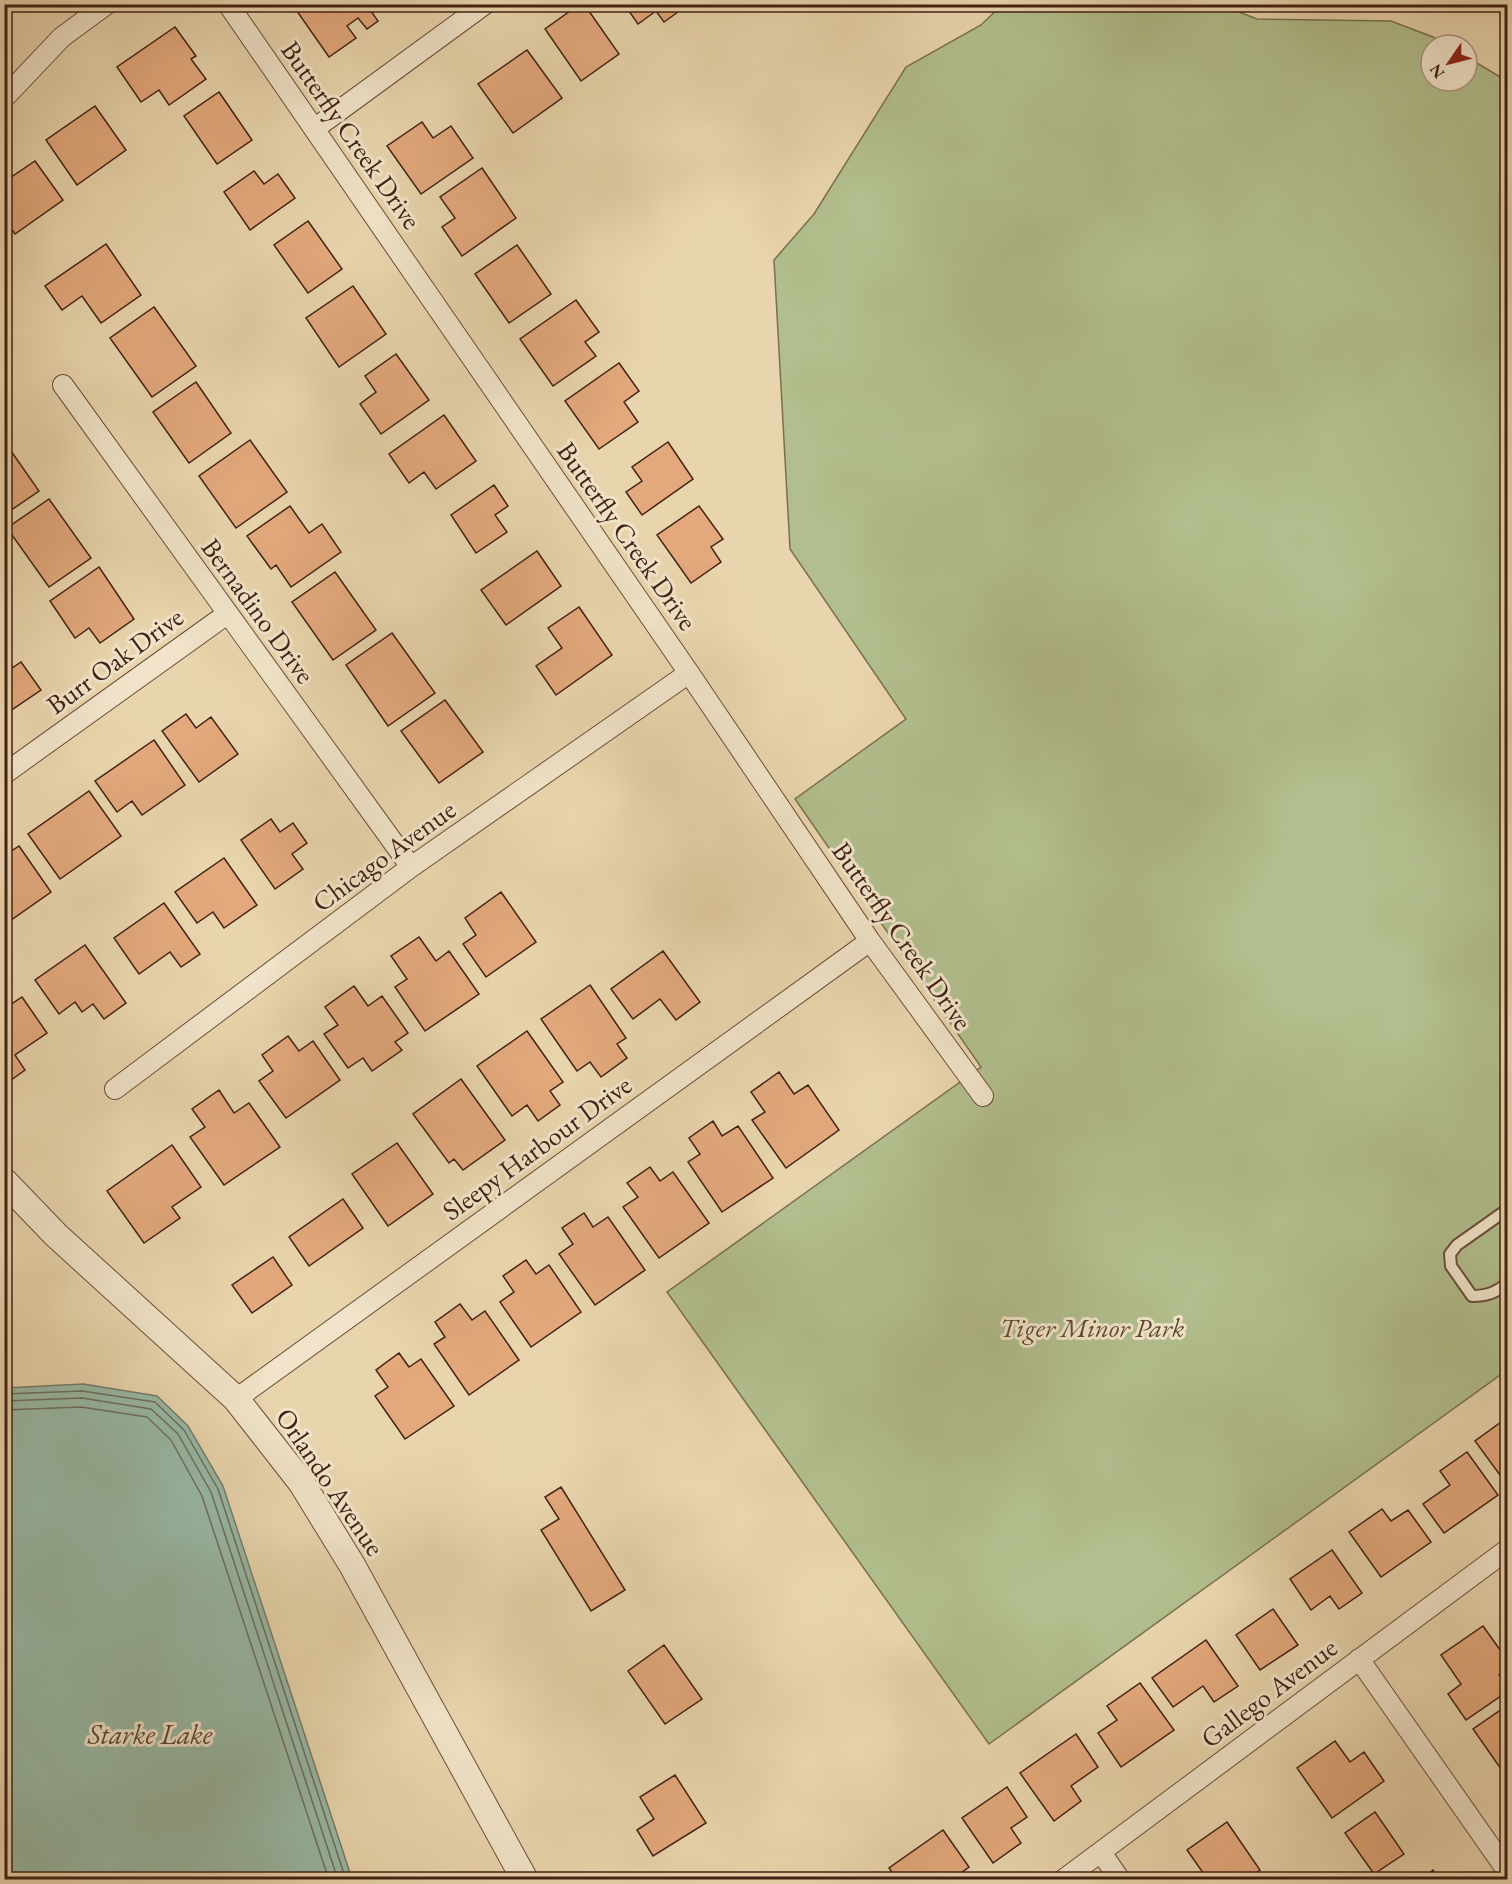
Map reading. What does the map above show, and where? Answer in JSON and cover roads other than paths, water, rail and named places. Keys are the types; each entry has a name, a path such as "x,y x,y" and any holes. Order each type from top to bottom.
{"street":[{"path":"4,98 62,37 107,4"},
{"name":"Butterfly Creek Drive","path":"228,4 689,673 870,942 983,1096"},
{"path":"314,129 484,4"},
{"name":"Bernadino Drive","path":"63,385 411,867"},
{"name":"Burr Oak Drive","path":"4,774 227,614"},
{"name":"Chicago Avenue","path":"115,1089 411,867 689,673"},
{"name":"Sleepy Harbour Drive","path":"236,1399 870,942"},
{"name":"Orlando Avenue","path":"4,1181 56,1235 236,1399 301,1482 352,1565 525,1880"},
{"name":"Gallego Avenue","path":"1063,1880 1508,1549"},
{"path":"1359,1659 1508,1872"},
{"path":"1101,1852 1120,1880"}],"lane":[{"path":"1508,1209 1458,1245 1450,1254 1451,1266 1472,1296 1485,1296 1497,1292 1508,1283"}],"water":[{"name":"Starke Lake","path":"83,1384 157,1396 188,1426 223,1486 352,1879 5,1879 5,1388"}],"park label":[{"name":"Tiger Minor Park","path":"1092,1328"}]}
